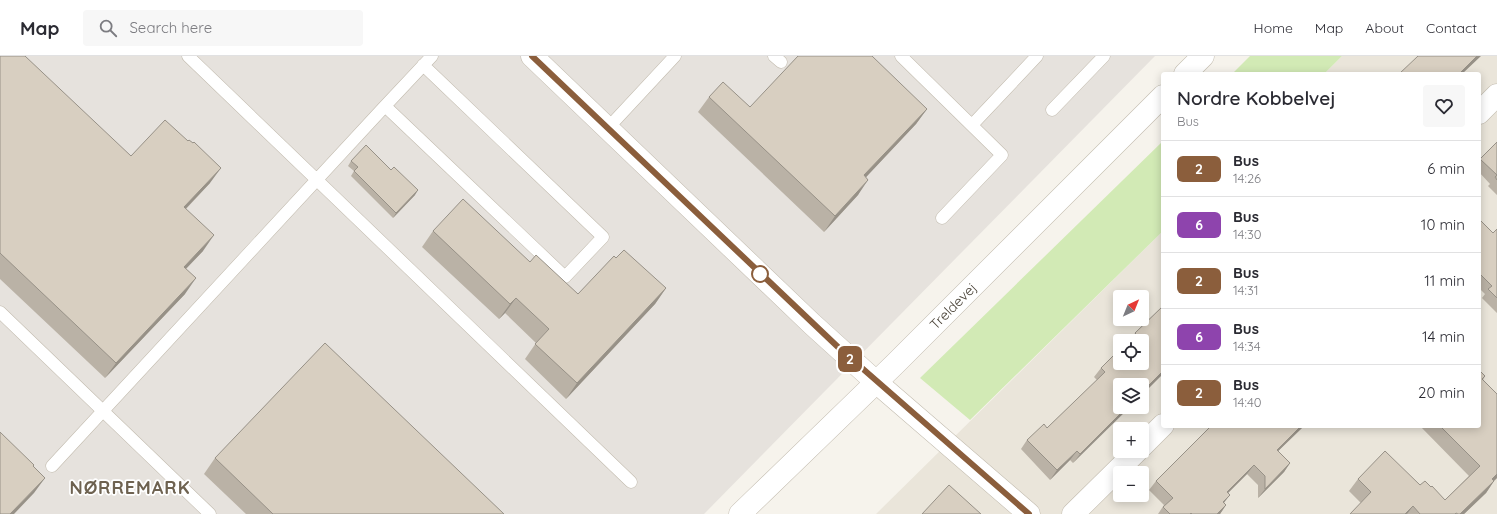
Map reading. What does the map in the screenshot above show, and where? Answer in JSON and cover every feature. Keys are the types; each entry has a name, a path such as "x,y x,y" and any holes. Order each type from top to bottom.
{"street":[{"path":"532,56 812,324 876,382 1029,514"},
{"path":"1187,72 1203,56"},
{"path":"1481,111 1497,95"},
{"name":"Treldevej","path":"740,514 876,382 1161,98"},
{"path":"1149,439 1161,427"},
{"path":"1073,514 1129,458"}],"lane":[{"path":"188,56 631,482"},
{"path":"52,466 316,179 432,56"},
{"path":"608,128 675,56"},
{"path":"900,56 1002,155 942,218"},
{"path":"972,125 1037,56"},
{"path":"1052,110 1104,56"},
{"path":"385,106 565,277 603,237 423,66"},
{"path":"0,312 210,514"}],"shaded area":[{"path":"0,56 1155,56 704,514 0,514"},
{"path":"1342,56 1497,56 1497,514 876,514 1161,233 1161,428 1481,428 1481,72 1326,72"}],"green space":[{"path":"1250,56 1342,56 1326,72 1234,72"},
{"path":"1161,143 1161,233 970,420 920,378"}],"building":[{"path":"0,56 25,56 131,156 165,120 188,141 194,142 221,168 184,207 214,235 184,267 196,278 116,363 0,253"},
{"path":"798,56 872,56 927,109 864,175 868,180 835,216 709,97 723,82 750,107"},
{"path":"1418,56 1477,56 1461,72 1401,72"},
{"path":"1497,142 1497,175 1481,160 1481,158"},
{"path":"366,145 391,170 394,167 418,190 396,213 354,171 358,167 351,161"},
{"path":"463,199 530,262 536,255 578,294 614,256 616,258 624,250 666,288 577,383 535,344 549,329 516,298 510,304 433,231"},
{"path":"1481,221 1493,233 1497,229 1497,298 1488,289 1492,286 1481,275"},
{"path":"1161,308 1161,373 1149,385 1149,378 1113,378 1113,414 1120,414 1080,454 1077,451 1057,470 1027,440 1044,424 1047,428 1105,372 1101,368 1113,356 1113,370 1149,370 1149,334 1135,333 1142,326 1149,326 1149,320"},
{"path":"325,343 504,514 273,514 215,458"},
{"path":"1481,372 1485,376 1482,379 1497,394 1497,474 1492,479 1494,481 1460,514 1420,514 1413,506 1405,514 1350,514 1371,492 1358,479 1385,451 1420,485 1425,481 1445,500 1480,466 1442,428 1481,428"},
{"path":"1209,428 1299,428 1277,450 1290,463 1265,489 1265,476 1254,465 1227,492 1230,495 1223,502 1226,505 1217,514 1170,514 1163,507 1173,498 1156,481"},
{"path":"0,432 34,465 33,466 45,478 10,514 0,514"},
{"path":"949,485 981,514 922,514"}],"bus line":[{"name":"2","path":"532,56 812,324 876,382 1029,514"}],"district":[{"name":"NØRREMARK","path":"130,488"}]}
